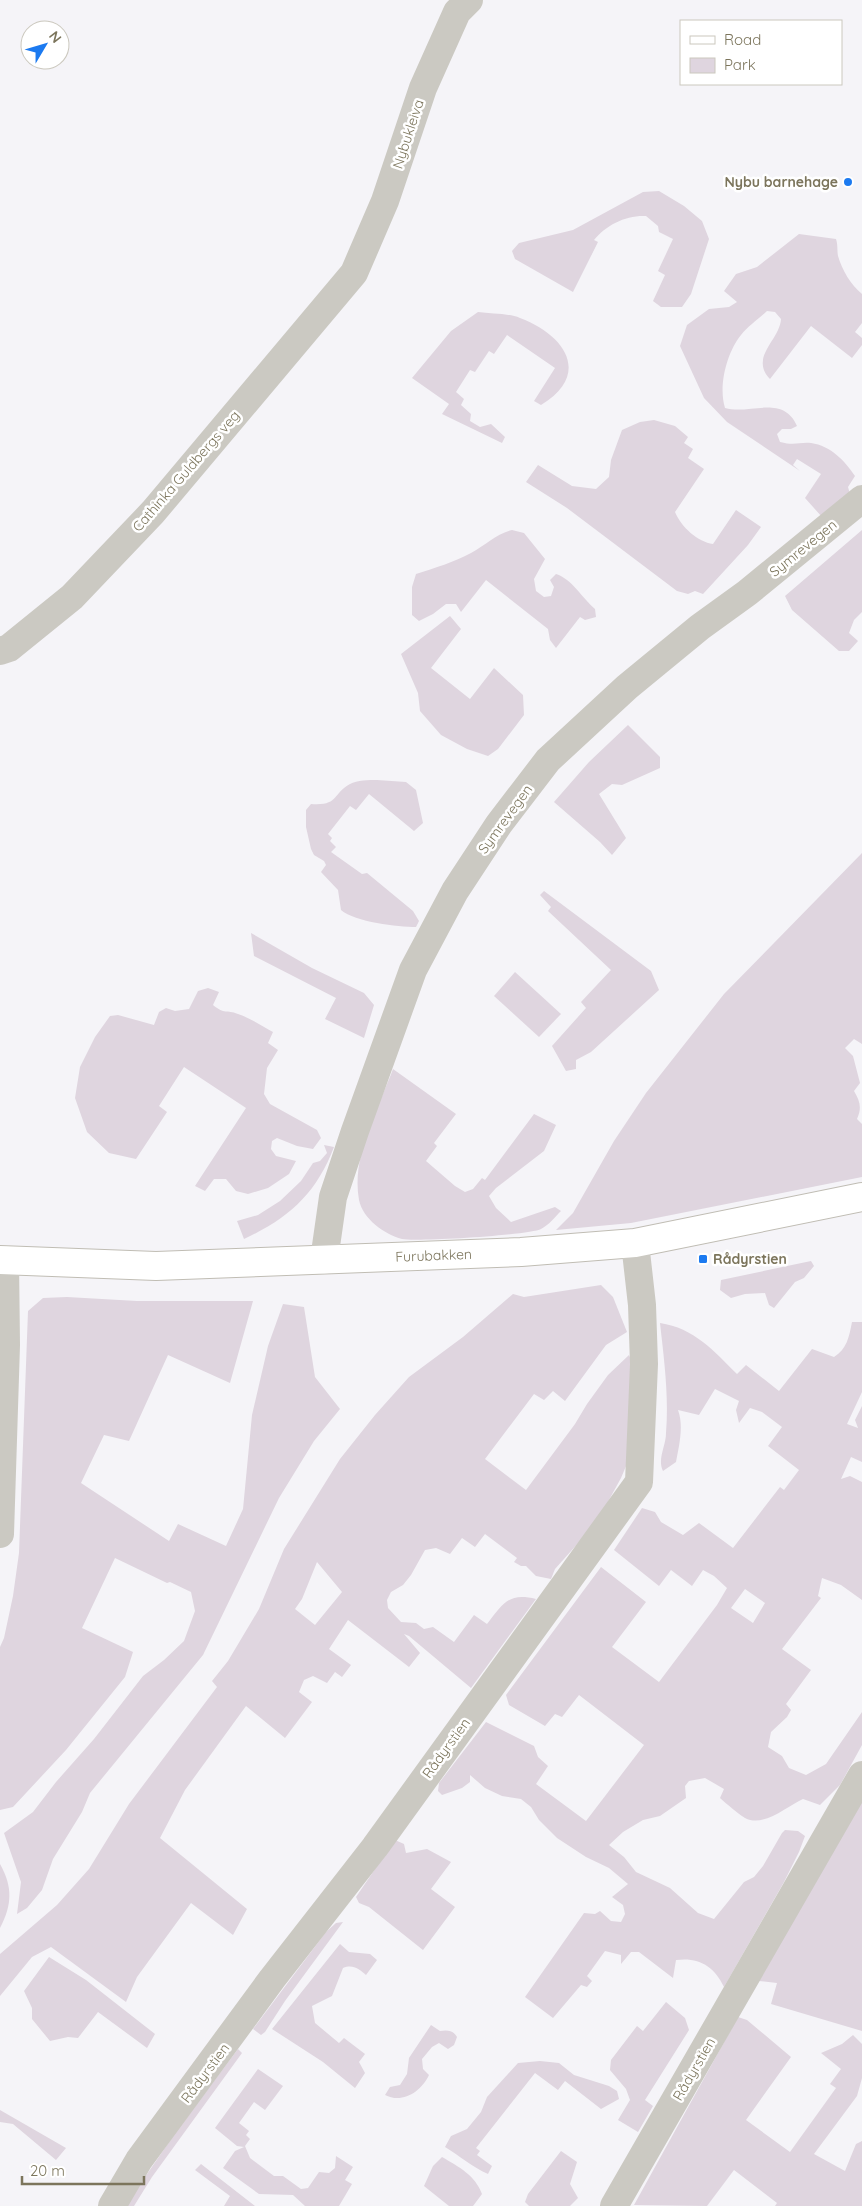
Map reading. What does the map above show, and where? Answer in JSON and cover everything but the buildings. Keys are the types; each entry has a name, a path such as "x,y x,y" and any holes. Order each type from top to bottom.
{"street":[{"name":"Nybukleiva","path":"354,273 385,201 423,88 457,12 470,0"},
{"name":"Cathinka Guldbergs veg","path":"0,651 9,648 72,597 153,512 354,273"},
{"name":"Symrevegen","path":"324,1260 333,1197 413,970 455,891 499,824 548,760 627,687 862,500"},
{"name":"Furubakken","path":"2,1260 156,1266 520,1252 635,1243 862,1197"},
{"name":"Rådyrstien","path":"112,2206 138,2160 272,1979 374,1847 639,1482 644,1364 642,1305 635,1243"},
{"path":"0,1534 6,1344 2,1260"},
{"name":"Rådyrstien","path":"614,2206 862,1775"}],"green space":[{"path":"659,191 684,206 702,221 709,239 691,294 682,307 661,307 653,301 665,275 658,271 673,239 659,232 658,226 646,216 631,217 617,222 604,230 594,240 598,242 573,292 515,259 512,251 519,243 573,230 643,192"},
{"path":"799,234 836,239 838,256 842,267 847,277 862,294 862,323 855,332 862,338 862,345 852,358 811,326 770,379 764,371 764,356 776,334 781,319 775,312 767,311 744,332 732,350 723,380 723,399 725,408 775,408 783,411 791,416 797,426 791,429 782,429 777,434 780,442 789,444 811,443 825,447 846,465 855,476 848,487 850,494 822,517 805,498 821,474 797,459 793,465 800,471 727,422 704,398 680,346 687,325 709,309 729,307 737,302 724,291 736,274 757,267"},
{"path":"478,312 515,316 536,325 560,345 566,356 569,368 566,381 557,393 541,405 534,401 555,368 507,335 494,354 489,351 475,372 470,370 456,392 464,399 461,405 471,414 470,421 480,427 491,424 505,437 502,443 442,414 449,404 412,378 451,331"},
{"path":"654,420 675,426 688,437 684,443 693,449 688,458 704,469 675,512 686,528 696,537 713,544 736,510 761,527 748,545 703,594 695,591 688,594 677,591 567,508 526,482 538,465 572,486 596,489 609,477 611,460 622,430 640,422"},
{"path":"512,530 524,533 545,559 534,579 536,591 544,597 551,596 554,587 550,580 556,574 562,576 595,609 596,617 585,620 580,617 556,648 550,640 548,629 486,580 461,612 456,604 446,604 433,614 419,621 412,615 412,587 416,574 465,556 501,534"},
{"path":"862,530 862,612 854,620 849,633 858,641 849,651 839,651 792,610 785,596"},
{"path":"450,616 461,629 431,668 470,699 494,668 523,695 524,715 498,749 488,756 467,749 441,735 420,711 418,693 401,654"},
{"path":"628,725 660,757 660,768 622,785 612,784 599,794 626,838 612,855 600,842 554,802 589,762"},
{"path":"363,780 406,782 416,790 423,823 414,831 369,794 356,810 350,806 328,834 332,838 330,841 336,847 331,852 362,874 367,873 413,911 419,921 416,927 366,921 341,910 338,890 321,872 326,865 324,861 314,855 311,849 306,827 306,810 311,804 331,801 344,788 353,783"},
{"path":"862,853 862,1044 854,1039 845,1048 853,1056 860,1083 854,1091 860,1105 857,1119 862,1124 862,1177 631,1223 556,1230 573,1213 614,1141 646,1093 724,994"},
{"path":"544,891 651,971 659,990 591,1052 576,1060 576,1069 566,1071 552,1046 586,1008 581,1002 611,970 548,911 551,907 540,895"},
{"path":"251,933 312,968 364,993 374,1005 364,1038 325,1019 336,998 254,956"},
{"path":"515,972 561,1014 539,1037 494,996"},
{"path":"208,988 219,992 213,1005 217,1008 242,1016 273,1032 268,1043 278,1050 267,1068 264,1094 270,1104 317,1130 321,1138 313,1149 297,1146 277,1138 272,1141 271,1149 276,1156 296,1161 289,1174 268,1188 248,1194 236,1191 226,1179 214,1179 205,1191 195,1186 246,1108 184,1067 159,1106 167,1112 136,1159 109,1153 87,1132 75,1098 80,1067 95,1037 110,1016 118,1015 154,1025 159,1012 166,1008 175,1011 189,1009 198,991"},
{"path":"393,1069 456,1114 434,1143 437,1146 426,1161 455,1186 465,1192 473,1189 482,1178 485,1180 534,1114 556,1125 544,1151 496,1188 489,1196 496,1208 511,1222 555,1207 561,1211 541,1229 517,1234 412,1240 395,1237 375,1225 361,1207 359,1200 359,1167 367,1133"},
{"path":"324,1145 334,1147 327,1164 319,1178 299,1203 275,1222 244,1239 237,1221 258,1215 280,1201 301,1181 313,1163 320,1161 327,1153"},
{"path":"811,1261 814,1266 804,1278 795,1282 774,1308 769,1305 765,1293 745,1294 731,1298 720,1290 721,1280"},
{"path":"601,1285 613,1297 627,1332 606,1345 565,1401 553,1391 544,1400 534,1394 485,1459 526,1490 575,1424 608,1375 629,1355 635,1370 632,1452 621,1478 604,1509 588,1532 555,1569 551,1579 536,1576 526,1566 521,1566 514,1562 517,1558 485,1534 475,1547 462,1538 450,1554 436,1548 425,1550 403,1585 391,1592 387,1600 388,1608 401,1622 416,1623 424,1629 433,1627 454,1642 474,1615 487,1624 507,1601 519,1597 536,1599 471,1688 409,1636 404,1634 420,1653 409,1667 348,1620 329,1649 351,1665 342,1677 335,1672 327,1683 313,1676 304,1680 299,1692 312,1702 285,1738 246,1706 185,1790 160,1838 247,1909 233,1935 191,1903 137,1977 126,2002 51,1947 32,1957 0,1996 0,1954 57,1905 89,1869 129,1804 217,1687 212,1681 228,1661 259,1609 284,1549 340,1459 375,1415 409,1377 463,1337 513,1294 524,1297","holes":["317,1562 342,1592 315,1625 295,1609 302,1599"]},
{"path":"67,1297 137,1301 253,1301 230,1383 168,1355 129,1441 104,1435 81,1483 169,1541 178,1524 226,1546 243,1509 252,1415 268,1346 283,1304 304,1307 315,1377 340,1409 314,1441 279,1498 203,1655 90,1793 82,1812 53,1859 42,1890 27,1908 17,1914 21,1882 4,1833 33,1812 56,1782 94,1739 143,1676 184,1641 195,1611 191,1592 170,1582 167,1583 115,1558 82,1628 133,1652 125,1677 66,1750 13,1807 0,1810 0,1647 4,1638 13,1596 19,1553 28,1311 43,1298"},
{"path":"852,1322 862,1322 862,1392 847,1424 858,1428 855,1420 862,1406 862,1462 851,1457 841,1479 850,1476 862,1482 862,1600 841,1585 822,1578 818,1596 821,1598 782,1649 811,1670 786,1704 791,1710 787,1717 771,1732 768,1747 782,1756 789,1768 806,1775 826,1764 862,1712 862,1745 840,1785 820,1805 803,1799 775,1815 760,1820 752,1820 745,1818 732,1809 720,1798 724,1789 705,1778 689,1781 685,1786 686,1798 660,1816 643,1820 623,1832 609,1845 624,1857 636,1872 670,1888 698,1913 714,1919 744,1882 754,1877 763,1866 785,1830 798,1831 805,1836 784,1882 724,1987 716,1973 705,1964 699,1962 684,1959 676,1960 673,1978 639,1952 631,1952 621,1964 621,1955 605,1951 587,1976 592,1981 587,1987 581,1985 553,2018 525,1997 584,1913 595,1914 600,1911 611,1921 621,1922 625,1914 623,1905 612,1897 628,1884 609,1868 586,1857 557,1838 539,1820 531,1807 521,1799 502,1796 485,1788 470,1775 470,1782 462,1788 442,1795 438,1791 439,1783 486,1722 534,1746 538,1757 548,1766 536,1784 586,1821 644,1745 579,1695 562,1717 555,1714 545,1726 509,1705 506,1695 601,1567 646,1602 612,1647 659,1682 717,1605 727,1588 714,1576 703,1570 692,1586 671,1570 659,1586 614,1550 642,1508 655,1512 661,1522 683,1535 699,1523 733,1548 780,1487 784,1490 799,1470 768,1446 782,1427 762,1412 750,1408 739,1423 736,1410 739,1401 715,1389 699,1415 678,1410 681,1429 676,1462 663,1471 661,1457 666,1438 667,1405 660,1323 693,1335 737,1374 746,1365 779,1391 812,1349 834,1357 838,1354 847,1342","holes":["745,1589 765,1603 753,1623 731,1608"]},
{"path":"862,1797 862,2031 771,2004 777,1983 759,1981"},
{"path":"395,1840 404,1844 406,1853 427,1849 451,1862 431,1889 455,1907 423,1950 369,1907 359,1903 356,1897"},
{"path":"0,1864 9,1888 9,1904 0,1928"},
{"path":"343,1922 285,2001 265,2032 261,2035 253,2029 326,1932 336,1923"},
{"path":"340,1944 349,1952 370,1954 377,1960 366,1975 353,1967 343,1968 332,1996 312,2006 315,2023 339,2043 344,2038 365,2054 359,2062 365,2073 355,2088 323,2062 272,2029"},
{"path":"49,1957 86,1980 155,2034 147,2048 98,2012 78,2038 68,2037 50,2041 32,2019 32,2008 24,1991"},
{"path":"666,2002 685,2018 689,2030 645,2100 653,2106 638,2132 618,2120 630,2100 626,2089 610,2070 611,2060 637,2026 643,2031"},
{"path":"738,2017 747,2020 791,2057 746,2120 790,2152 836,2088 830,2084 841,2069 821,2053 842,2044 853,2035 862,2044 862,2078 857,2096 814,2154 845,2171 856,2144 862,2141 862,2206 775,2206 777,2203 734,2170 707,2206 634,2205"},
{"path":"431,2025 440,2031 454,2033 457,2037 454,2045 448,2049 439,2043 432,2047 422,2059 423,2069 429,2075 416,2091 410,2095 398,2098 385,2095 390,2087 400,2085 407,2074 409,2058"},
{"path":"238,2049 242,2053 152,2177 134,2206 125,2206 176,2132"},
{"path":"540,2061 559,2063 574,2075 609,2086 617,2091 619,2099 601,2109 565,2081 558,2090 535,2073 476,2148 480,2151 477,2155 492,2166 488,2174 445,2147 451,2136 467,2129 481,2112 487,2097 518,2063"},
{"path":"258,2069 283,2086 265,2110 254,2102 239,2123 249,2131 246,2135 250,2139 245,2146 250,2158 274,2176 283,2176 301,2189 308,2188 319,2172 329,2173 335,2168 336,2156 353,2167 345,2180 352,2184 339,2206 305,2206 293,2195 259,2194 223,2168 235,2151 244,2147 237,2146 215,2128"},
{"path":"0,2110 66,2148 56,2160 13,2124 0,2122"},
{"path":"561,2151 577,2162 570,2184 578,2198 570,2206 529,2206 525,2202 528,2194"},
{"path":"442,2157 466,2172 479,2187 482,2194 473,2206 449,2206 424,2186 433,2166"},
{"path":"201,2164 255,2206 224,2206 230,2196 195,2170"}],"place":[{"name":"Nybu barnehage","path":"848,182"},
{"name":"Rådyrstien","path":"703,1259"}]}
